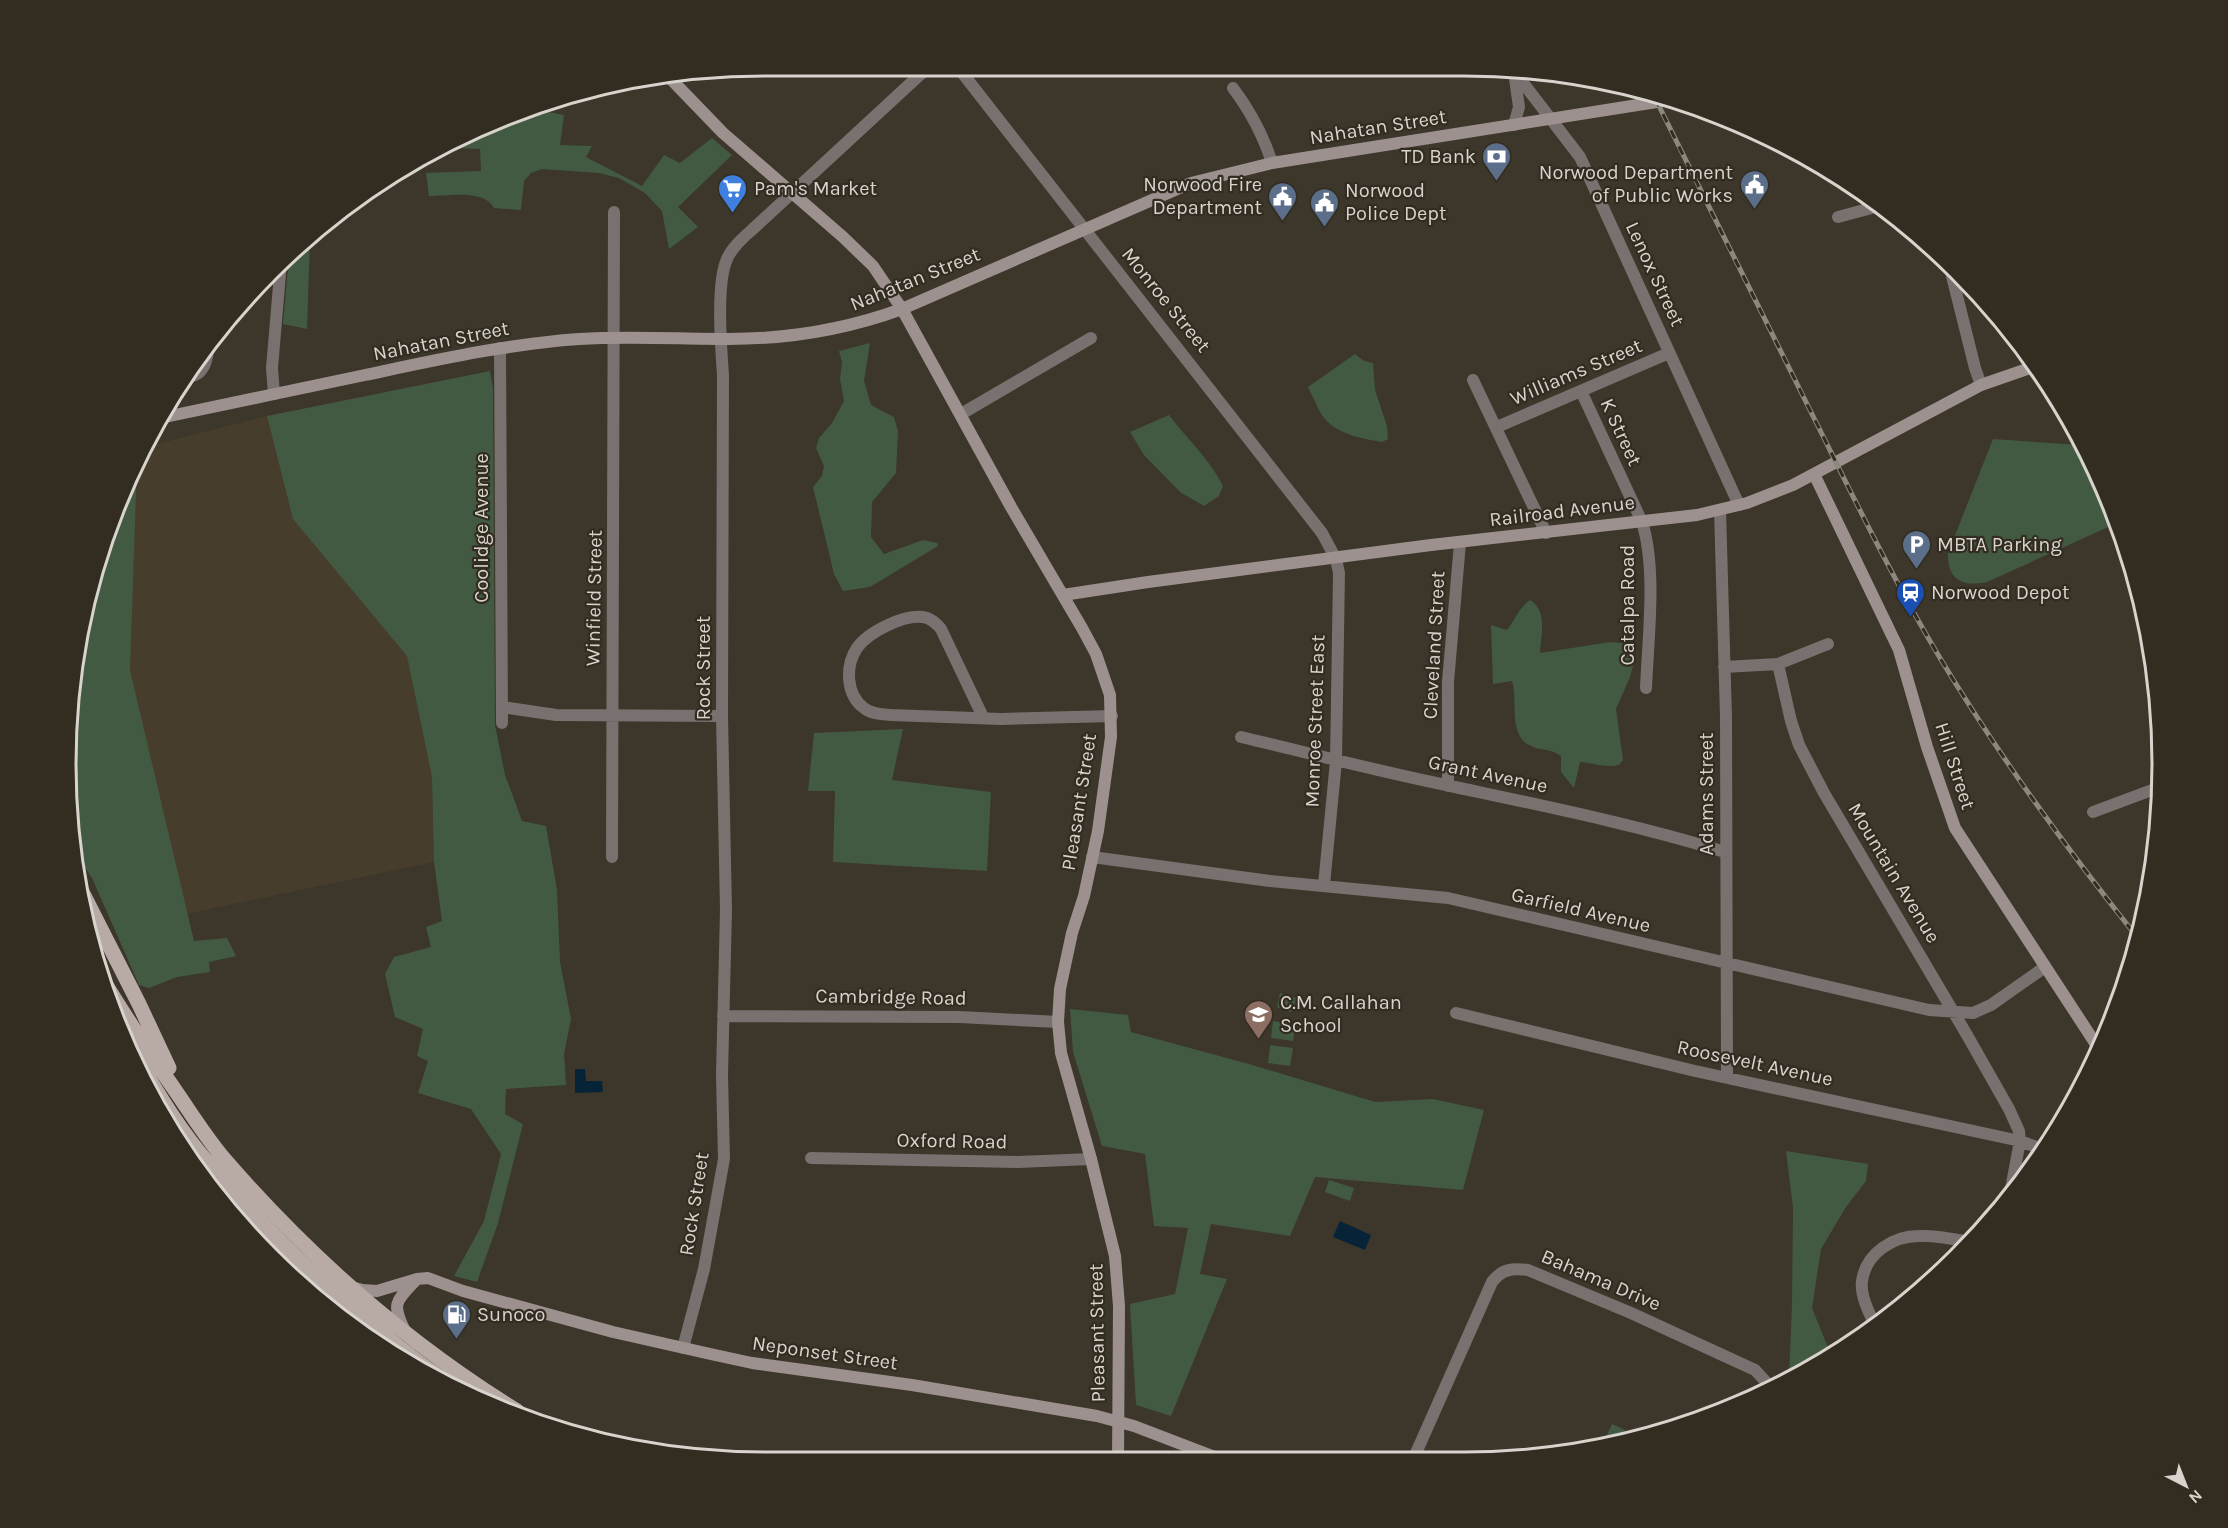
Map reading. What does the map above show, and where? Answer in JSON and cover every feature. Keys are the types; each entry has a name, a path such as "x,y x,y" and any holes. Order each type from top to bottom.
{"main road":[{"path":"94,915 139,1004 186,1107"},
{"path":"125,1015 223,1158 264,1203 347,1285 407,1335 490,1394"},
{"path":"173,1114 208,1163"},
{"path":"196,1152 293,1256 392,1342"}],"street":[{"name":"Rock Street","path":"683,1348 704,1269 724,1159 723,1016 726,910 722,716 723,375 720,338 723,271 734,248 918,76"},
{"name":"Monroe Street","path":"965,76 1237,421 1322,533 1336,559"},
{"name":"Lenox Street","path":"1514,125 1519,107 1515,79"},
{"name":"Lenox Street","path":"1520,79 1580,158 1739,505"},
{"name":"Pleasant Street","path":"674,82 723,133 873,266 902,309 1096,654 1104,674 1110,695 1112,716 1106,782 1098,831 1060,989 1058,1022 1061,1053 1091,1158 1115,1256 1119,1306 1118,1452"},
{"path":"1233,88 1261,130 1272,163"},
{"name":"Nahatan Street","path":"172,416 500,348 580,339 772,337 816,332 870,321 1191,183 1272,163 1651,103"},
{"path":"1838,217 1869,209"},
{"name":"Winfield Street","path":"612,857 614,212"},
{"path":"274,394 272,368 280,276"},
{"path":"1953,282 1981,385"},
{"path":"961,414 1091,338"},
{"name":"Coolidge Avenue","path":"500,348 502,723"},
{"name":"Williams Street","path":"1497,427 1669,353"},
{"name":"Railroad Avenue","path":"1063,596 1148,582 1431,545 1642,522 1720,510 1778,492 1981,385 2027,369"},
{"path":"1473,380 1546,533"},
{"name":"K Street","path":"1581,392 1642,522"},
{"name":"Hill Street","path":"1814,474 1899,650 1927,747 1955,828 2093,1040"},
{"name":"Adams Street","path":"1720,510 1723,573 1727,1077"},
{"name":"Catalpa Road","path":"1642,522 1646,534 1650,579 1646,688"},
{"name":"Cleveland Street","path":"1448,786 1448,682 1460,543"},
{"name":"Monroe Street East","path":"1324,885 1336,761 1339,573 1336,559"},
{"path":"983,717 947,639 935,621 926,618 908,618 882,628 868,636 857,647 851,658 850,687 855,699 873,713 1001,719 1112,716"},
{"path":"1724,667 1778,664 1828,644"},
{"name":"Mountain Avenue","path":"1778,664 1799,746 1824,793 2009,1108 2019,1131 2020,1141"},
{"path":"502,708 556,716 722,716"},
{"name":"Grant Avenue","path":"1241,737 1336,761 1494,794 1725,852"},
{"path":"2093,812 2151,790"},
{"name":"Garfield Avenue","path":"1092,857 1270,880 1448,898 1912,1006 1954,1012 1973,1013 1991,1005 2045,967"},
{"name":"Roosevelt Avenue","path":"1456,1013 1727,1077 2020,1141 2036,1147"},
{"name":"Cambridge Road","path":"723,1016 959,1017 1058,1022"},
{"path":"2013,1177 2020,1141"},
{"name":"Oxford Road","path":"811,1158 1018,1162 1091,1158"},
{"path":"1872,1317 1863,1296 1862,1282 1872,1257 1882,1248 1892,1241 1918,1236 1959,1241"},
{"path":"293,1256 299,1270"},
{"name":"Bahama Drive","path":"1416,1452 1492,1282 1504,1270 1515,1268 1528,1270 1640,1317 1755,1370 1766,1382"},
{"name":"Neponset Street","path":"347,1285 377,1291 428,1278 463,1291 548,1315 683,1348 752,1363 912,1385 1118,1421 1201,1452"},
{"path":"407,1335 396,1313 398,1299 417,1279"},
{"path":"345,1309 359,1314"}],"shaded area":[{"path":"267,416 293,519 407,655 432,777 434,862 186,914 130,670 136,484 156,444"}],"green space":[{"path":"547,112 564,115 560,145 592,146 586,157 642,186 664,155 680,163 712,138 732,155 678,207 698,227 669,249 662,211 645,193 619,178 599,173 542,169 531,173 524,181 521,210 494,208 489,202 474,196 429,196 426,173 481,171 480,149 458,148"},
{"path":"310,248 307,329 283,324 288,269"},
{"path":"870,343 864,381 871,405 894,417 898,431 896,473 872,502 871,537 884,554 923,540 937,543 938,546 870,587 843,591 834,574 813,487 822,476 824,466 816,448 819,438 832,423 844,401 840,379 842,362 839,351"},
{"path":"1355,354 1364,361 1373,363 1375,390 1387,426 1388,439 1382,442 1347,434 1332,425 1320,412 1308,387"},
{"path":"490,371 493,389 495,725 505,775 522,821 546,826 557,890 560,962 571,1019 564,1054 566,1085 506,1089 505,1114 523,1124 498,1223 477,1282 454,1276 484,1221 501,1154 471,1109 418,1093 428,1061 417,1056 423,1029 395,1017 385,974 394,957 431,947 426,927 442,921 434,862 432,777 407,656 293,519 267,416"},
{"path":"1169,415 1205,458 1223,486 1219,496 1204,506 1180,492 1144,455 1130,432"},
{"path":"1993,439 2072,444 2109,527 1987,582 1971,584 1958,580 1950,570 1948,553"},
{"path":"136,484 130,670 194,941 227,938 236,956 209,962 210,972 177,977 149,988 139,985 92,878 84,866 78,809 76,764 82,674 100,586 113,543"},
{"path":"1530,600 1536,605 1541,617 1540,653 1610,642 1631,644 1634,662 1616,709 1623,760 1619,765 1614,766 1580,762 1574,788 1561,772 1561,756 1529,745 1522,740 1516,725 1512,681 1493,684 1491,625 1507,630 1520,610"},
{"path":"903,729 892,780 991,792 987,871 833,862 835,791 808,791 814,733"},
{"path":"1280,993 1296,998 1294,1010 1290,1012 1277,1007"},
{"path":"1070,1009 1128,1015 1131,1032 1375,1102 1433,1099 1484,1110 1463,1190 1315,1177 1290,1236 1211,1224 1200,1274 1227,1279 1171,1416 1136,1405 1130,1304 1175,1294 1188,1228 1154,1226 1145,1154 1102,1146 1073,1052"},
{"path":"1273,1021 1296,1024 1293,1041 1271,1038"},
{"path":"1270,1045 1293,1048 1290,1066 1268,1063"},
{"path":"1786,1151 1868,1164 1866,1181 1846,1207 1821,1249 1812,1308 1828,1347 1789,1369 1792,1304 1793,1208"},
{"path":"1329,1180 1354,1188 1350,1201 1325,1192"},
{"path":"1612,1424 1625,1430 1624,1432 1606,1436"}],"water":[{"path":"575,1069 585,1069 586,1081 602,1081 603,1092 575,1093"},
{"path":"1340,1221 1371,1235 1365,1250 1333,1237"}],"railway":[{"path":"1658,105 1856,503 1922,628 2010,766 2131,929"}],"place":[{"name":"TD Bank","path":"1497,182"},
{"name":"Norwood Department of Public Works","path":"1754,210"},
{"name":"Pam's Market","path":"733,214"},
{"name":"Norwood Fire Department","path":"1283,222"},
{"name":"Norwood Police Dept","path":"1324,228"},
{"name":"MBTA Parking","path":"1916,570"},
{"name":"Norwood Depot","path":"1910,618"},
{"name":"C.M. Callahan School","path":"1259,1040"},
{"name":"Sunoco","path":"456,1340"}]}
